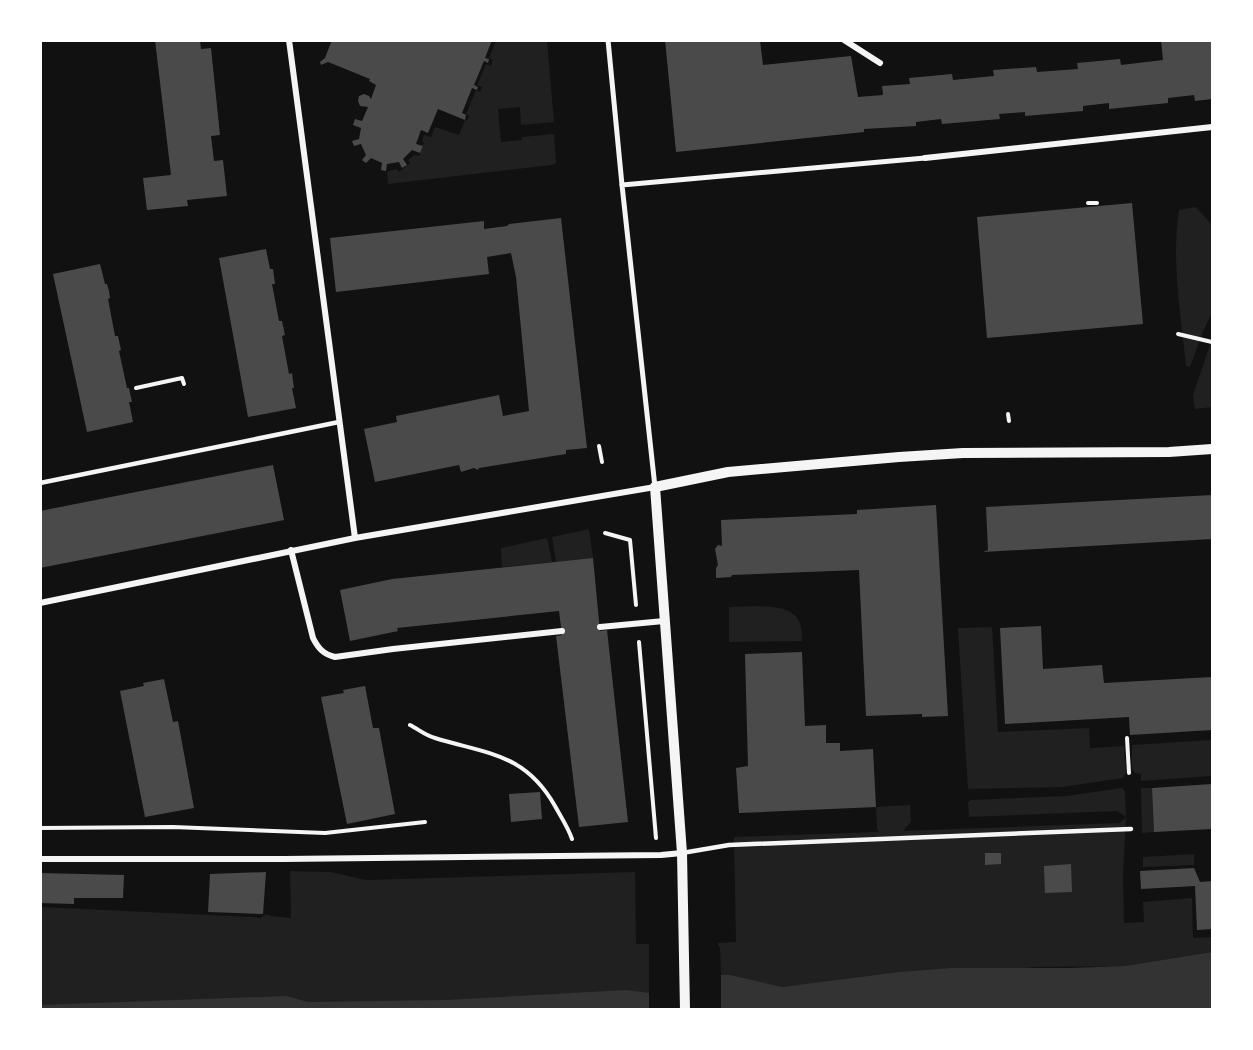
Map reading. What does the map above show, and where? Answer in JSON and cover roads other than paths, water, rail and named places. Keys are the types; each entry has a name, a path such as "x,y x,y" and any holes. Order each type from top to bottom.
{"street":[{"path":"289,40 355,538"},
{"path":"608,40 655,487 682,853 685,1010"},
{"path":"844,40 880,63"},
{"path":"622,185 925,158 1212,127"},
{"path":"40,603 291,550 655,487 728,472 963,453 1169,452 1212,449"},
{"path":"291,550 317,647 329,656 562,631"},
{"path":"600,627 664,621"},
{"path":"40,860 320,859 682,853"}],"lane":[{"path":"40,483 339,422"},
{"path":"682,853 729,845 1131,829"}]}
